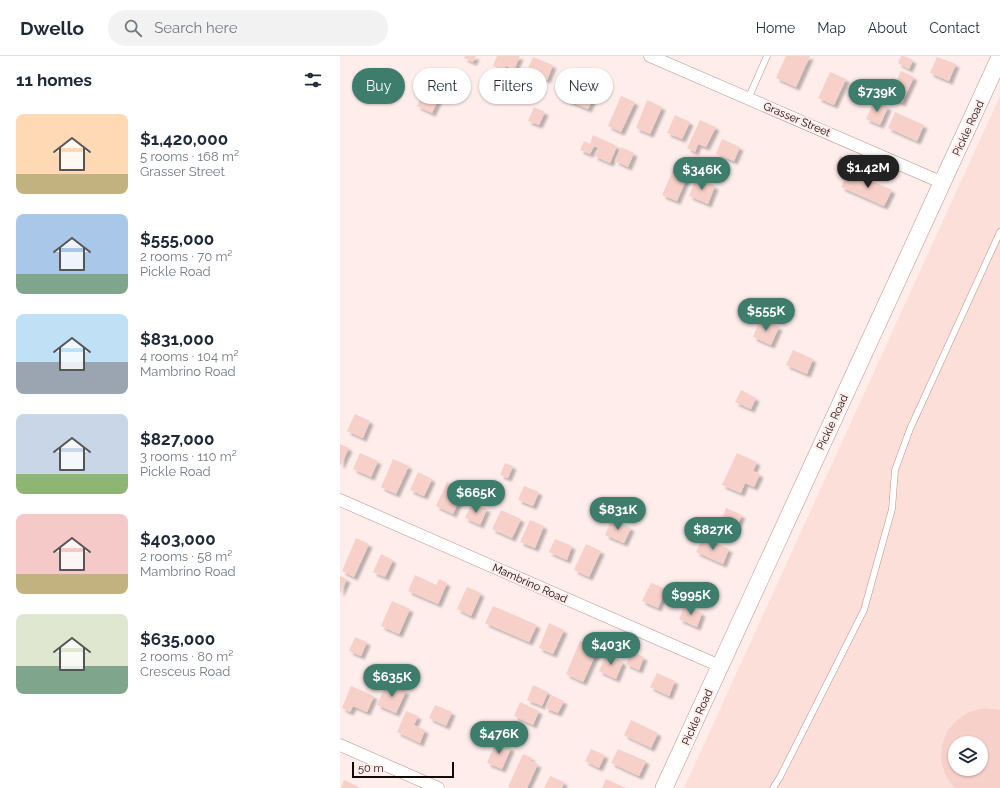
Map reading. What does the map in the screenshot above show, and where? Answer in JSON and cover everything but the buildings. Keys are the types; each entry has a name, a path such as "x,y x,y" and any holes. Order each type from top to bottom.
{"street":[{"name":"Grasser Street","path":"650,56 943,183"},
{"name":"Pickle Road","path":"664,788 1000,57"},
{"name":"Mambrino Road","path":"340,500 720,666"},
{"path":"340,745 438,788"}],"lane":[{"path":"748,98 767,56"},
{"path":"773,788 780,777 864,610 892,509 895,470 910,429 1000,232"}],"shaded area":[{"path":"1000,96 1000,788 684,788"}]}
